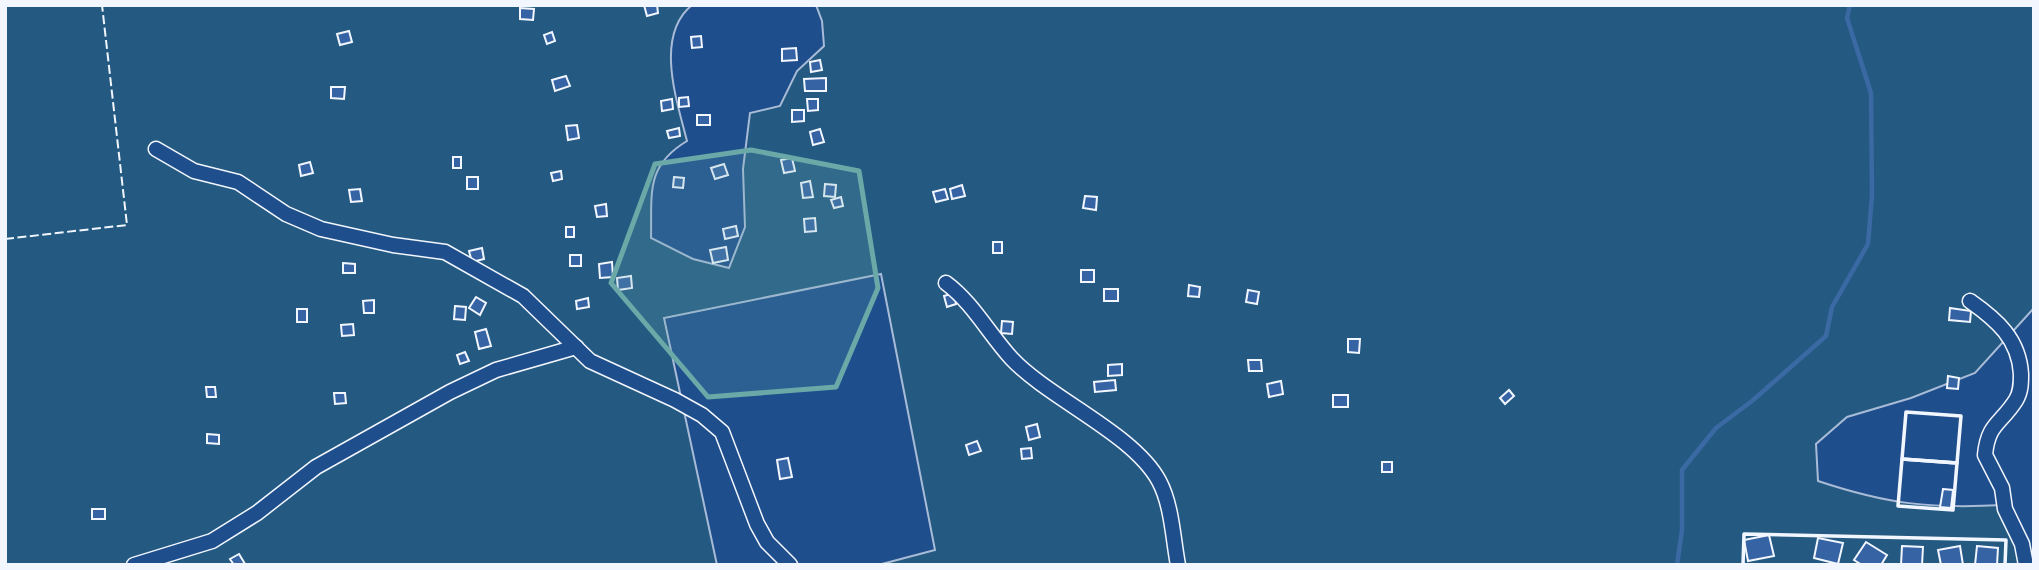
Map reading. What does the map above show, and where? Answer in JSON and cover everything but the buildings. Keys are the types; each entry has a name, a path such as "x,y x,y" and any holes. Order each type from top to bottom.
{"street":[{"path":"156,149 194,171 238,182 286,214 321,229 393,245 445,252 523,296 590,361 675,400 702,415 722,432 757,524 767,542 790,565"},
{"path":"946,282 958,292 1019,365 1108,430 1144,462 1160,482 1178,565"},
{"path":"1970,301 2016,344 2020,362 2019,396 1991,428 1984,455 2002,488 2005,509 2022,544 2026,565"},
{"path":"134,565 212,541 257,513 316,467 450,392 496,370 576,347"}],"highlighted area":[{"path":"751,150 859,171 878,288 836,387 708,397 611,283 655,164"}],"shaded area":[{"path":"5,5 692,5 680,18 671,51 674,89 687,141 673,151 657,171 652,195 651,238 693,259 729,268 745,227 743,169 750,113 780,106 797,71 824,46 822,21 816,5 2034,5 2034,308 1975,373 1911,398 1847,417 1816,444 1818,481 1866,495 1909,503 2003,505 2022,565 878,565 935,550 881,274 664,318 717,565 5,565"}],"waterway":[{"path":"1677,565 1682,530 1682,470 1716,428 1752,401 1826,336 1832,307 1868,244 1872,195 1871,93 1847,18 1850,5"}],"fence":[{"path":"5,239 127,225 102,5"}],"wall":[{"path":"1906,412 1961,416 1957,463 1902,459 1906,412"},
{"path":"1902,459 1957,463 1953,510 1898,506 1902,459"},
{"path":"1743,565 1744,534 2006,540 2005,565"}]}
